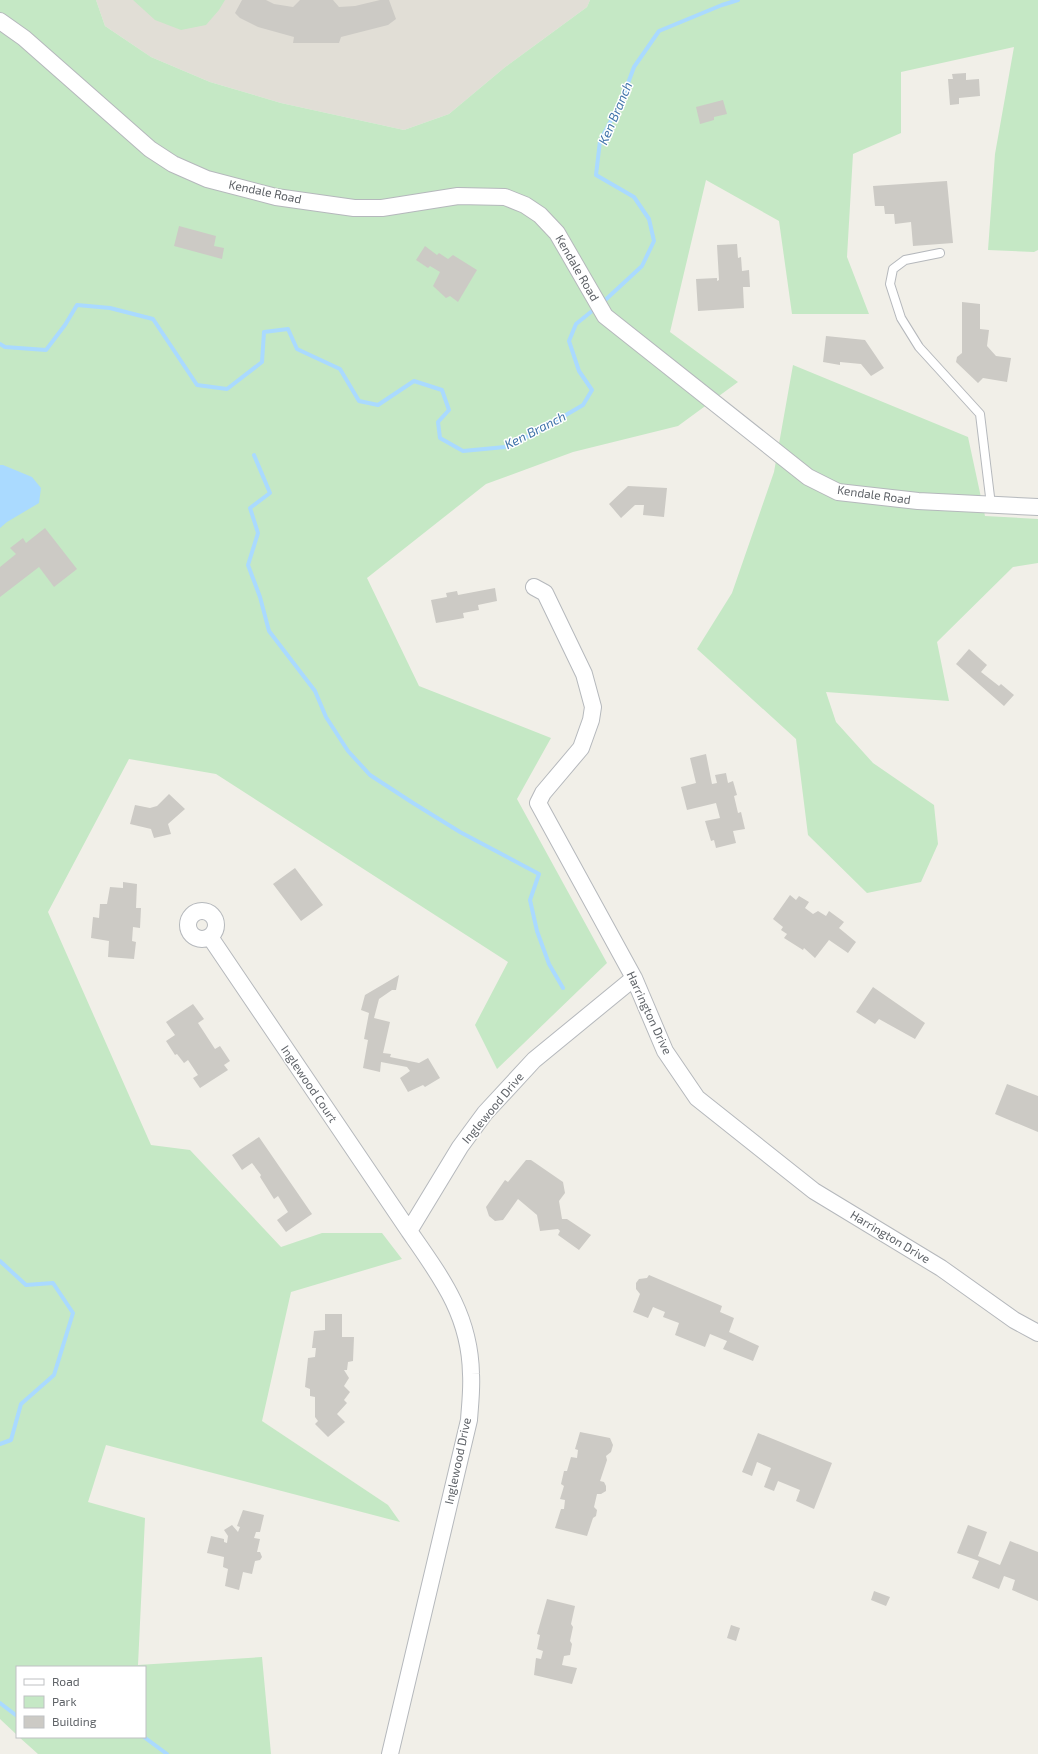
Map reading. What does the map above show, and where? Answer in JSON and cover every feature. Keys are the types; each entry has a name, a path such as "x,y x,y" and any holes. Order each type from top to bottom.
{"street":[{"name":"Kendale Road","path":"0,21 24,38 150,149 173,164 207,179 276,197 354,208 382,208 458,196 505,197 525,205 540,215 557,233 605,316 808,477 838,492 904,499 1038,507"},
{"name":"Harrington Drive","path":"534,587 545,593 584,674 593,707 591,720 582,748 543,793 538,803 634,978 665,1051 697,1098 814,1191 940,1268 1014,1320 1038,1333"},
{"name":"Inglewood Court","path":"210,937 409,1231"},
{"name":"Inglewood Drive","path":"390,1754 469,1420 471,1374 468,1342 459,1310 445,1283 409,1231 460,1147 485,1114 534,1060 634,978"}],"lane":[{"path":"940,253 905,260 893,269 890,284 901,318 918,347 980,414 991,505"}],"shaded area":[{"path":"96,0 590,0 587,7 504,68 449,114 404,130 281,103 210,82 151,57 105,26"}],"green space":[{"path":"0,0 96,0 105,26 151,57 210,82 281,103 404,130 449,114 504,68 587,7 590,0 1038,0 1038,250 1034,252 988,250 995,154 1014,47 901,72 901,133 853,154 847,257 869,314 792,314 779,221 706,180 670,332 738,382 678,426 573,452 486,484 367,578 419,686 551,738 517,799 607,963 497,1069 475,1025 508,962 216,774 129,759 48,912 151,1145 190,1150 281,1247 322,1233 382,1233 402,1259 291,1292 262,1421 388,1505 400,1522 106,1445 88,1502 145,1518 138,1665 262,1657 271,1754 38,1754 20,1738 146,1738 146,1666 16,1666 16,1734 0,1719"},
{"path":"133,0 225,0 219,10 206,25 181,30 155,20"},
{"path":"793,365 968,437 985,516 1038,519 1038,563 1013,567 937,642 949,701 826,692 836,722 873,763 934,805 938,844 921,882 867,893 808,835 796,739 697,649 732,593 774,472"}],"water":[{"path":"0,465 32,477 41,488 39,503 7,522 0,528"}],"building":[{"path":"242,0 266,0 274,4 293,7 300,0 333,0 339,7 355,6 380,0 389,0 396,19 388,25 341,37 339,43 293,43 294,37 258,27 240,18 235,13"},
{"path":"966,73 966,80 979,79 980,96 959,98 959,104 950,105 948,79 953,79 952,74"},
{"path":"723,100 727,114 714,117 714,120 700,124 696,107"},
{"path":"947,181 953,243 913,246 911,222 895,224 894,214 885,214 884,206 875,206 873,186"},
{"path":"179,226 216,236 214,246 224,248 222,259 174,246"},
{"path":"737,244 738,258 741,257 742,271 749,270 750,287 743,287 744,308 698,311 696,279 717,278 717,281 719,280 717,245"},
{"path":"425,246 437,255 439,253 448,259 453,255 477,270 458,302 450,296 446,298 433,286 440,272 430,266 428,268 416,260"},
{"path":"962,302 980,304 980,329 989,330 987,346 996,356 1011,358 1007,382 983,378 978,383 956,362 957,357 962,353"},
{"path":"826,336 865,340 884,368 871,376 861,364 840,362 840,365 823,362"},
{"path":"628,486 667,488 664,517 643,515 644,505 635,505 621,518 609,504"},
{"path":"45,528 77,569 54,587 39,567 0,597 0,567 16,554 10,548 23,538 26,543"},
{"path":"495,588 497,601 478,605 479,610 463,613 464,618 436,623 431,600 447,597 446,593 457,591 458,595"},
{"path":"969,649 987,665 981,672 999,686 1001,684 1014,695 1004,706 956,664"},
{"path":"706,754 712,784 717,783 715,775 726,773 728,783 733,781 737,795 734,796 738,813 741,812 745,829 733,831 736,843 716,848 714,840 711,841 705,821 720,818 716,803 687,810 681,787 696,783 690,758"},
{"path":"169,794 185,809 168,824 171,834 154,838 151,829 130,824 135,805 150,808 157,806"},
{"path":"295,868 323,905 301,921 273,884"},
{"path":"123,882 137,884 136,908 141,908 140,928 133,927 132,941 136,942 134,959 108,957 109,941 91,938 93,917 99,918 100,904 107,904 110,887 123,888"},
{"path":"790,895 796,900 799,896 809,902 805,908 813,914 818,911 826,916 829,911 844,922 839,928 856,942 848,953 829,940 815,958 804,948 803,950 784,938 787,934 781,930 783,927 773,919"},
{"path":"399,975 396,990 392,990 379,999 374,1018 390,1022 383,1053 391,1054 390,1057 419,1063 428,1058 440,1078 425,1087 423,1085 408,1092 400,1078 410,1071 407,1067 381,1062 380,1072 363,1068 368,1040 364,1039 369,1013 361,1010 365,995"},
{"path":"873,987 925,1023 915,1039 879,1019 875,1024 856,1012"},
{"path":"193,1004 204,1019 198,1023 215,1049 220,1046 230,1061 224,1065 228,1070 200,1088 193,1078 198,1075 188,1060 184,1063 177,1054 175,1055 166,1041 175,1035 166,1022"},
{"path":"1007,1084 1038,1096 1038,1132 995,1114"},
{"path":"259,1137 312,1214 286,1232 277,1220 288,1212 278,1196 274,1199 260,1177 261,1175 252,1163 242,1170 232,1155"},
{"path":"526,1160 531,1160 563,1182 565,1193 559,1201 562,1219 567,1219 591,1235 579,1250 558,1235 560,1231 558,1229 540,1231 537,1215 518,1199 503,1220 495,1221 489,1216 486,1207 505,1180 508,1182"},
{"path":"649,1275 722,1306 720,1312 734,1318 729,1332 759,1346 753,1361 723,1349 727,1341 710,1334 705,1347 675,1335 679,1323 663,1317 665,1312 653,1307 648,1318 633,1312 640,1294 636,1289 636,1283 639,1279 647,1278"},
{"path":"325,1314 342,1314 342,1337 354,1337 353,1361 348,1362 347,1370 344,1370 349,1378 344,1386 350,1392 344,1400 347,1403 337,1414 345,1422 328,1437 315,1424 318,1421 315,1417 315,1397 310,1396 310,1389 305,1387 308,1358 315,1357 316,1348 312,1348 314,1331 325,1330"},
{"path":"580,1432 610,1438 613,1445 611,1452 606,1456 607,1460 600,1481 604,1482 606,1491 601,1494 597,1494 594,1507 597,1510 596,1516 593,1518 587,1536 555,1528 561,1509 564,1509 565,1500 560,1499 564,1486 561,1484 564,1471 567,1471 571,1457 577,1458 578,1450 575,1449"},
{"path":"758,1433 832,1463 814,1509 796,1501 800,1490 778,1481 774,1491 764,1487 771,1468 757,1462 752,1476 742,1472"},
{"path":"243,1510 264,1515 260,1532 256,1532 254,1538 260,1539 257,1552 260,1552 262,1557 260,1560 255,1561 252,1574 243,1572 239,1590 225,1586 228,1569 223,1567 224,1557 207,1553 211,1536 224,1539 224,1542 227,1543 228,1536 224,1530 232,1525 238,1532 240,1527 237,1526"},
{"path":"968,1525 987,1532 978,1556 1000,1565 1010,1541 1038,1552 1038,1601 1012,1590 1015,1580 1004,1576 999,1589 972,1578 979,1561 957,1553"},
{"path":"874,1591 890,1597 886,1606 871,1600"},
{"path":"547,1599 575,1606 571,1624 573,1627 570,1641 572,1644 570,1655 564,1656 562,1665 577,1668 572,1684 534,1675 536,1658 541,1659 543,1651 537,1649 540,1635 537,1634"},
{"path":"731,1625 740,1628 736,1641 727,1638"}],"waterway":[{"name":"Ken Branch","path":"602,303 642,266 654,241 649,219 634,197 596,175 600,141 621,102 634,67 659,31 738,0"},
{"name":"Ken Branch","path":"0,344 5,347 46,350 65,325 77,305 110,308 153,319 197,385 227,389 262,362 264,332 288,329 297,349 340,369 359,401 378,405 414,381 442,390 449,410 438,422 440,438 463,451 505,447 535,433 583,405 592,390 579,371 569,341 576,324 597,307"},
{"path":"254,455 270,493 250,508 258,533 248,565 260,597 269,631 315,691 326,717 348,751 370,775 460,832 539,874 530,900 537,931 549,964 563,988"},
{"path":"0,1261 26,1285 53,1283 73,1313 54,1375 21,1404 11,1440 0,1444"},
{"path":"0,1703 16,1715"},
{"path":"145,1738 167,1754"}]}
